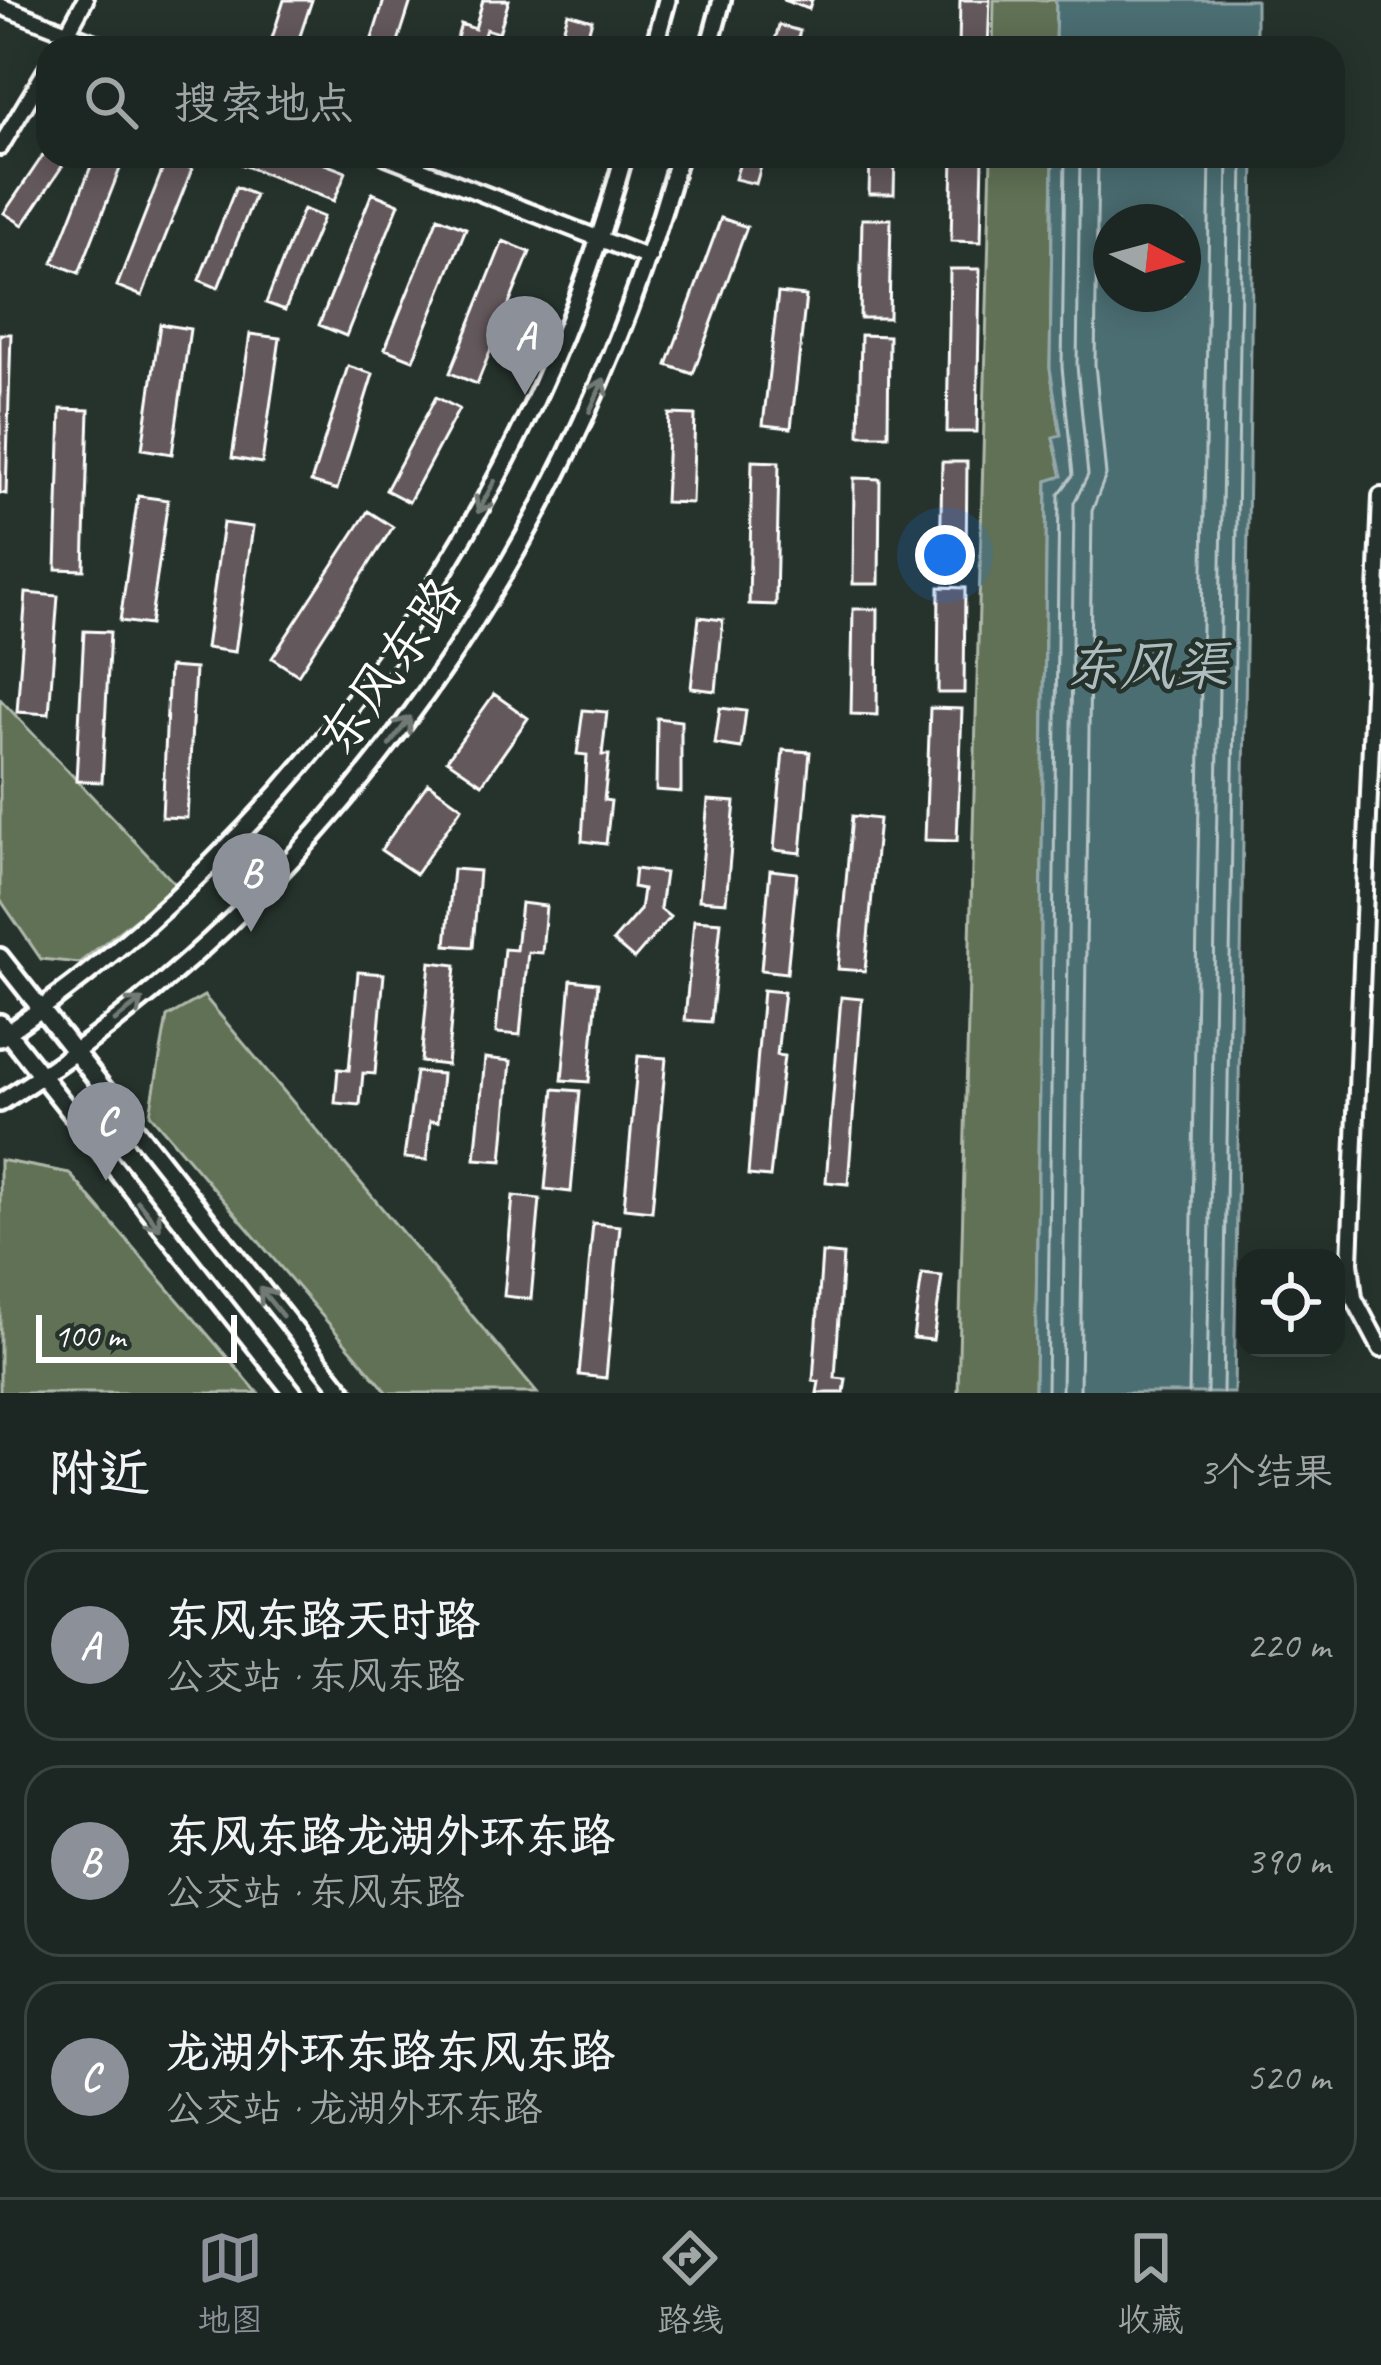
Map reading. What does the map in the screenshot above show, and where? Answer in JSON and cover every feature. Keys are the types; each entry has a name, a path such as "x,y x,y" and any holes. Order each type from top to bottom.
{"main road":[{"path":"657,36 667,0"},
{"path":"712,36 722,0"},
{"name":"东风东路","path":"2,1032 40,1010 153,920 237,839 326,738 402,637 472,524 529,415 599,238 620,168"},
{"name":"东风东路","path":"0,1103 73,1053 188,961 275,876 366,774 445,669 486,608 577,438 649,258 675,168"},
{"path":"0,957 344,1393"},
{"path":"2,1032 292,1393"}],"street":[{"path":"66,36 85,0"},
{"path":"0,6 78,36"},
{"path":"0,147 36,87"},
{"path":"417,168 649,258"},
{"path":"1381,496 1350,1262 1354,1298 1381,1349"}],"green space":[{"path":"994,0 1056,0 1055,36 993,36"},
{"path":"991,168 1053,168 1050,368 1061,436 1053,438 1062,477 1047,481 1035,1393 958,1393"},
{"path":"0,699 177,886 79,963 41,959 0,899"},
{"path":"204,996 537,1393 388,1393 150,1114 167,1017"},
{"path":"0,1160 69,1173 258,1393 0,1393"}],"water":[{"path":"1056,0 1256,0 1256,36 1055,36"},
{"name":"东风渠","path":"1053,168 1254,168 1234,1393 1035,1393 1047,481 1062,476 1053,437 1061,435 1050,368"}],"building":[{"path":"284,0 312,0 300,36 273,36"},
{"path":"384,0 411,1 400,36 373,36"},
{"path":"483,0 509,0 499,33 486,29 484,36 458,36 461,24 475,29"},
{"path":"783,0 812,0 809,9"},
{"path":"960,0 990,0 988,36 959,36"},
{"path":"568,13 592,20 587,36 561,36"},
{"path":"779,25 800,31 799,36 776,36"},
{"path":"36,166 61,168 23,225 4,213"},
{"path":"90,168 120,168 79,273 53,263"},
{"path":"163,168 192,169 142,296 117,286"},
{"path":"251,168 346,172 334,201"},
{"path":"738,168 761,168 756,184 735,179"},
{"path":"870,168 895,168 894,194 869,194"},
{"path":"953,168 983,168 981,242 951,241"},
{"path":"236,187 255,195 218,288 199,280"},
{"path":"372,193 399,204 346,336 319,325"},
{"path":"303,209 323,217 285,310 266,303"},
{"path":"438,217 466,228 413,360 385,349"},
{"path":"721,218 747,227 693,374 667,365"},
{"path":"862,219 891,219 889,318 860,318"},
{"path":"503,241 530,252 477,384 450,373"},
{"path":"950,269 980,269 977,432 947,432"},
{"path":"778,293 806,296 791,428 763,425"},
{"path":"160,324 190,329 172,454 142,449"},
{"path":"0,334 11,334 6,494 0,493"},
{"path":"250,334 280,338 262,463 232,458"},
{"path":"861,335 889,336 888,435 859,435"},
{"path":"348,366 373,374 337,490 311,482"},
{"path":"436,397 459,409 409,502 386,490"},
{"path":"61,409 89,410 84,570 56,569"},
{"path":"669,414 695,415 692,503 665,502"},
{"path":"752,461 779,462 776,605 749,604"},
{"path":"942,462 967,462 966,568 940,567"},
{"path":"854,478 880,479 879,584 853,584"},
{"path":"138,496 168,500 150,625 120,621"},
{"path":"368,511 393,527 298,675 272,658"},
{"path":"223,523 253,527 235,652 206,648"},
{"path":"939,587 965,588 964,693 938,693"},
{"path":"26,593 58,596 49,714 17,712"},
{"path":"853,609 878,609 877,715 851,714"},
{"path":"699,617 723,620 716,691 691,688"},
{"path":"84,631 110,632 102,782 76,781"},
{"path":"169,667 195,669 187,818 162,817"},
{"path":"494,694 528,718 482,784 447,760"},
{"path":"720,708 746,711 741,748 715,744"},
{"path":"930,708 962,709 957,841 925,840"},
{"path":"583,710 607,712 604,800 611,801 606,844 582,841 587,755 577,754"},
{"path":"657,718 681,721 681,792 656,790"},
{"path":"783,750 810,752 801,853 774,850"},
{"path":"428,783 462,807 416,874 381,850"},
{"path":"708,800 735,802 726,902 699,900"},
{"path":"852,816 879,819 865,971 838,969"},
{"path":"453,869 479,871 473,947 446,945"},
{"path":"635,869 665,873 660,909 670,917 634,959 613,941 640,910 643,889 633,887"},
{"path":"770,870 797,873 787,973 761,970"},
{"path":"521,903 546,906 542,953 528,952 520,1035 496,1033 504,949 516,950"},
{"path":"694,920 721,922 711,1022 685,1020"},
{"path":"430,962 456,965 447,1065 421,1062"},
{"path":"358,972 384,974 375,1074 363,1073 360,1105 335,1103 338,1069 349,1070"},
{"path":"571,980 598,983 589,1082 562,1080"},
{"path":"763,990 784,992 777,1055 784,1056 770,1177 748,1175"},
{"path":"841,997 862,999 848,1184 826,1182"},
{"path":"638,1056 666,1058 652,1211 624,1208"},
{"path":"485,1058 511,1061 502,1161 475,1159"},
{"path":"416,1072 442,1074 438,1122 430,1121 427,1160 404,1158"},
{"path":"554,1089 580,1091 571,1192 545,1189"},
{"path":"513,1196 540,1199 531,1299 504,1296"},
{"path":"593,1223 620,1226 606,1378 579,1375"},
{"path":"822,1253 843,1255 835,1378 846,1379 844,1393 817,1393 819,1382 813,1381"},
{"path":"922,1274 942,1276 933,1340 913,1338"}],"place":[{"name":"东风东路天时路","path":"525,395"},
{"name":"东风东路龙湖外环东路","path":"251,932"},
{"name":"龙湖外环东路东风东路","path":"106,1181"}]}
